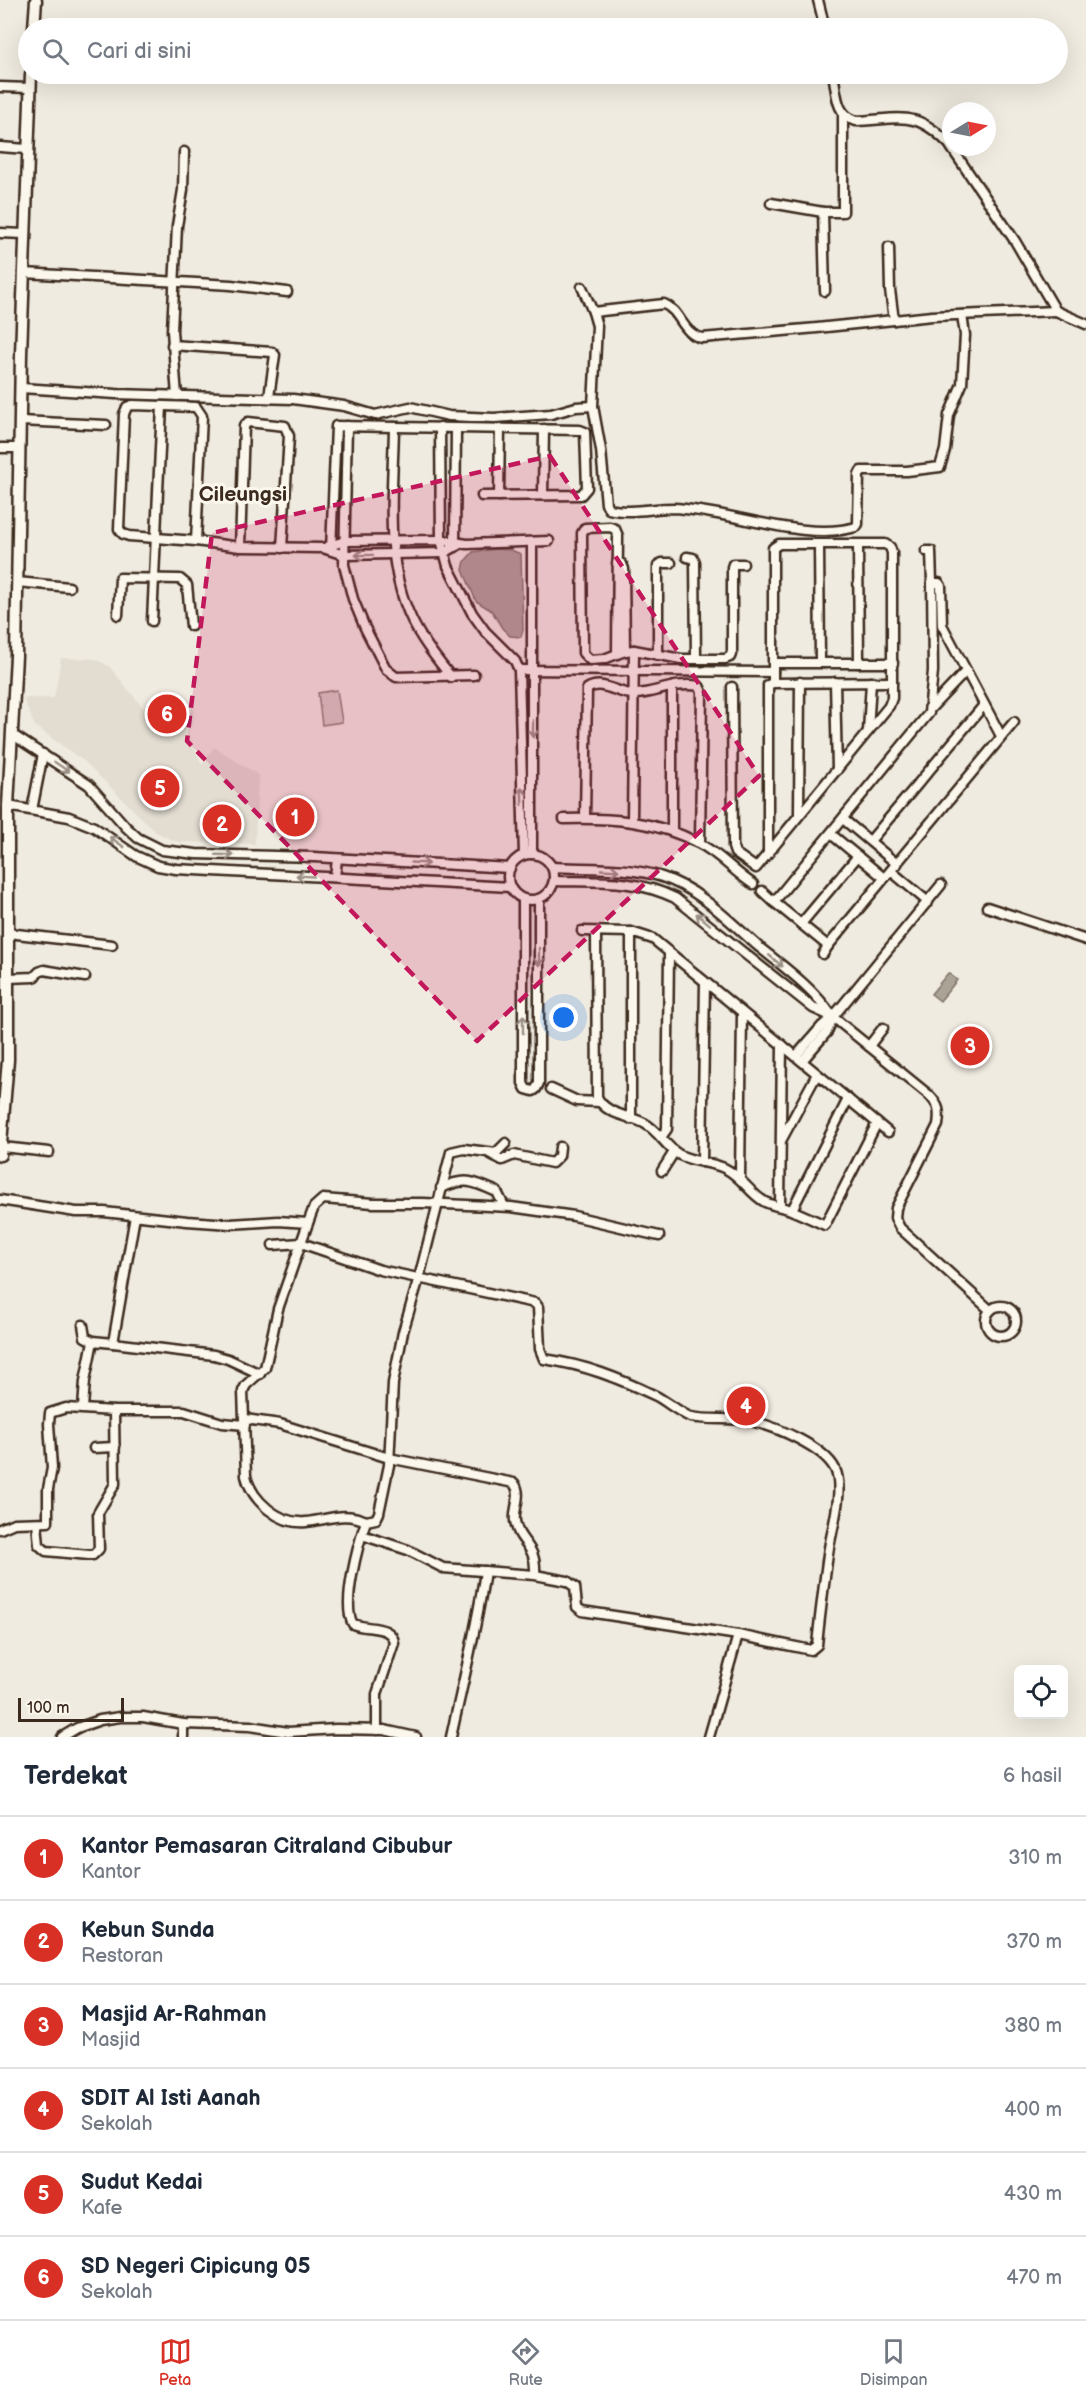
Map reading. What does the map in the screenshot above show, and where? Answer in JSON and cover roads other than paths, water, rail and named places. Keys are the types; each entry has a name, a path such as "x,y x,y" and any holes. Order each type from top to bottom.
{"main road":[{"path":"35,18 36,0"},
{"path":"1,1151 8,978 4,960 8,933 8,806 13,735 24,234 30,84"}],"street":[{"path":"818,0 822,18"},
{"path":"771,203 823,212 839,213 844,210 843,115 840,111 835,84"},
{"path":"0,87 30,88"},
{"path":"843,115 856,121 893,117 916,120 934,130 942,138"},
{"path":"0,147 27,148"},
{"path":"177,396 172,345 177,226 183,190 184,152"},
{"path":"957,156 1016,241 1056,311"},
{"path":"823,212 825,291"},
{"path":"0,233 24,234"},
{"path":"889,248 890,291 894,320"},
{"path":"24,273 176,281 286,292"},
{"path":"582,287 597,326 592,406 601,450 606,504 609,509 704,510 795,528 852,529 858,524 861,471 907,471 940,467 950,415 962,384 965,335 962,315"},
{"path":"593,312 663,304 670,307 687,330 694,336 702,338 894,320 1056,311 1086,324"},
{"path":"172,345 272,352 275,355 269,397"},
{"path":"21,388 177,396 269,397 344,406 375,415 410,407 450,416 494,418 551,414 576,407 592,406"},
{"path":"196,541 202,413 196,407 132,405 124,414 119,528 123,534 129,536 196,541 240,548 328,548 345,541 441,540 456,545 549,541"},
{"path":"152,621 162,406"},
{"path":"20,421 106,425"},
{"path":"240,548 244,426 254,421 285,426 289,435 282,548"},
{"path":"347,426 344,565 353,599 368,636 387,669 396,677 474,675"},
{"path":"328,548 335,427 500,428 585,432 587,488 581,495 482,496"},
{"path":"394,427 392,554 403,599 412,620 426,645 451,677"},
{"path":"440,427 441,540 444,554 459,590 472,613 485,631 515,661 519,670 522,816 528,854"},
{"path":"456,428 456,545"},
{"path":"499,496 500,428"},
{"path":"543,495 544,429"},
{"path":"0,448 20,448"},
{"path":"632,821 634,672 625,652 624,569 622,564 617,563 618,536 615,529 610,527 585,528 582,533 583,653 585,658 590,660 604,659 625,652 681,659 730,657 732,652 732,567 733,564 743,564"},
{"path":"528,854 532,816 532,542"},
{"path":"732,687 733,848 735,853 756,868 889,706 892,698 893,663 892,553 890,547 885,544 779,544 773,548 773,683"},
{"path":"328,548 344,555 444,554 456,545"},
{"path":"819,545 820,662"},
{"path":"858,545 859,663"},
{"path":"774,902 926,719 930,709 937,625 931,550 926,551"},
{"path":"687,556 693,558 695,562 696,658"},
{"path":"658,655 658,566 662,563 671,563"},
{"path":"118,615 120,578 180,579 186,583 191,626"},
{"path":"17,582 69,587"},
{"path":"937,625 966,671 1001,736"},
{"path":"519,670 634,672 774,668 820,662 893,663"},
{"path":"930,709 966,671"},
{"path":"768,853 766,690 768,686 773,683 800,682 892,682"},
{"path":"799,813 800,682"},
{"path":"835,682 837,770"},
{"path":"868,731 871,682"},
{"path":"585,818 587,689 601,685 634,694 672,687 699,686 702,692 700,843"},
{"path":"672,687 672,831"},
{"path":"870,841 984,705"},
{"path":"823,954 1014,722"},
{"path":"13,735 89,785 126,827 151,846 173,853 510,867"},
{"path":"32,810 43,754"},
{"path":"8,806 69,818 94,826 136,856 158,866 176,869 510,887"},
{"path":"522,816 532,816"},
{"path":"564,819 632,821 672,831 700,843 753,884"},
{"path":"843,819 870,841 928,902"},
{"path":"831,834 884,878"},
{"path":"528,854 542,857 552,867 554,881 549,892 539,899 523,899 510,887 508,877 510,867 515,860 528,854"},
{"path":"801,924 858,856"},
{"path":"272,857 272,874"},
{"path":"335,877 337,859"},
{"path":"552,867 638,872 662,877 682,886 726,918 820,999 833,1017"},
{"path":"554,881 635,883 675,898 813,1008 833,1017 929,1095 937,1103 940,1112 938,1125 896,1208 895,1218 900,1228 990,1310"},
{"path":"799,1059 826,1032 833,1017 941,885"},
{"path":"762,891 828,946"},
{"path":"523,899 523,1083 526,1089 533,1091 539,1083 539,899"},
{"path":"987,907 1086,940"},
{"path":"582,931 631,932 653,939 888,1132"},
{"path":"597,932 597,1097 616,1114 643,1122 662,1136 674,1152 692,1160 725,1168 740,1178 765,1202 792,1210 825,1225 877,1123"},
{"path":"631,932 632,1119"},
{"path":"8,933 112,945"},
{"path":"662,1136 667,1129 669,954"},
{"path":"8,978 34,977 44,970 85,977"},
{"path":"702,1162 705,983"},
{"path":"740,1178 742,1013"},
{"path":"869,1046 883,1028"},
{"path":"780,1206 782,1045"},
{"path":"781,1141 818,1074"},
{"path":"551,1089 577,1101 600,1102"},
{"path":"792,1210 848,1099"},
{"path":"489,1153 500,1151 506,1143"},
{"path":"560,1147 559,1156 552,1163 514,1155 502,1160 489,1153 464,1149 451,1152 436,1204 419,1278 403,1332 393,1383 389,1458 376,1519 366,1521 358,1517 341,1515 296,1522 267,1510 261,1505 248,1483 244,1388 265,1368 278,1309 314,1207 323,1199 373,1203 436,1204 504,1206 574,1216 659,1236"},
{"path":"1,1151 49,1152"},
{"path":"662,1171 674,1152"},
{"path":"441,1188 456,1181 466,1180 497,1192 504,1206"},
{"path":"0,1200 70,1211 230,1224 278,1221 308,1223"},
{"path":"113,1343 135,1216"},
{"path":"273,1245 301,1244 380,1270 535,1303 538,1307 540,1349 544,1359 578,1364 611,1375 669,1403 686,1415 754,1422 797,1438 817,1450 829,1461 837,1473 838,1491 816,1647 811,1650 738,1635 582,1611 577,1607 576,1592 570,1583 535,1575 443,1568 408,1550 362,1535"},
{"path":"83,1325 86,1337 93,1341 214,1355 260,1374"},
{"path":"83,1408 85,1381 93,1341"},
{"path":"0,1529 14,1523 46,1523 52,1468 49,1415 59,1409 83,1408 114,1411 184,1411 222,1423 280,1424 389,1458 514,1484 518,1491 515,1523 534,1554 535,1575"},
{"path":"37,1523 41,1549 81,1555 93,1555 97,1552 100,1546 98,1513 115,1484 114,1411"},
{"path":"94,1448 115,1447"},
{"path":"366,1521 351,1581 350,1621 356,1626 388,1631 394,1637 377,1694 377,1730"},
{"path":"451,1737 471,1652 485,1571"},
{"path":"709,1737 738,1635"},
{"path":"62,1737 77,1728 100,1720 143,1717 183,1724 250,1726 288,1732 336,1729 377,1730 416,1737"},
{"path":"183,1724 183,1737"}],"place":[{"name":"SD Negeri Cipicung 05","path":"167,714"},
{"name":"Sudut Kedai","path":"160,788"},
{"name":"Kantor Pemasaran Citraland Cibubur","path":"295,817"},
{"name":"Kebun Sunda","path":"222,824"},
{"name":"Masjid Ar-Rahman","path":"970,1046"},
{"name":"SDIT Al Isti Aanah","path":"746,1406"}],"district":[{"name":"Cileungsi","path":"243,494"}]}
